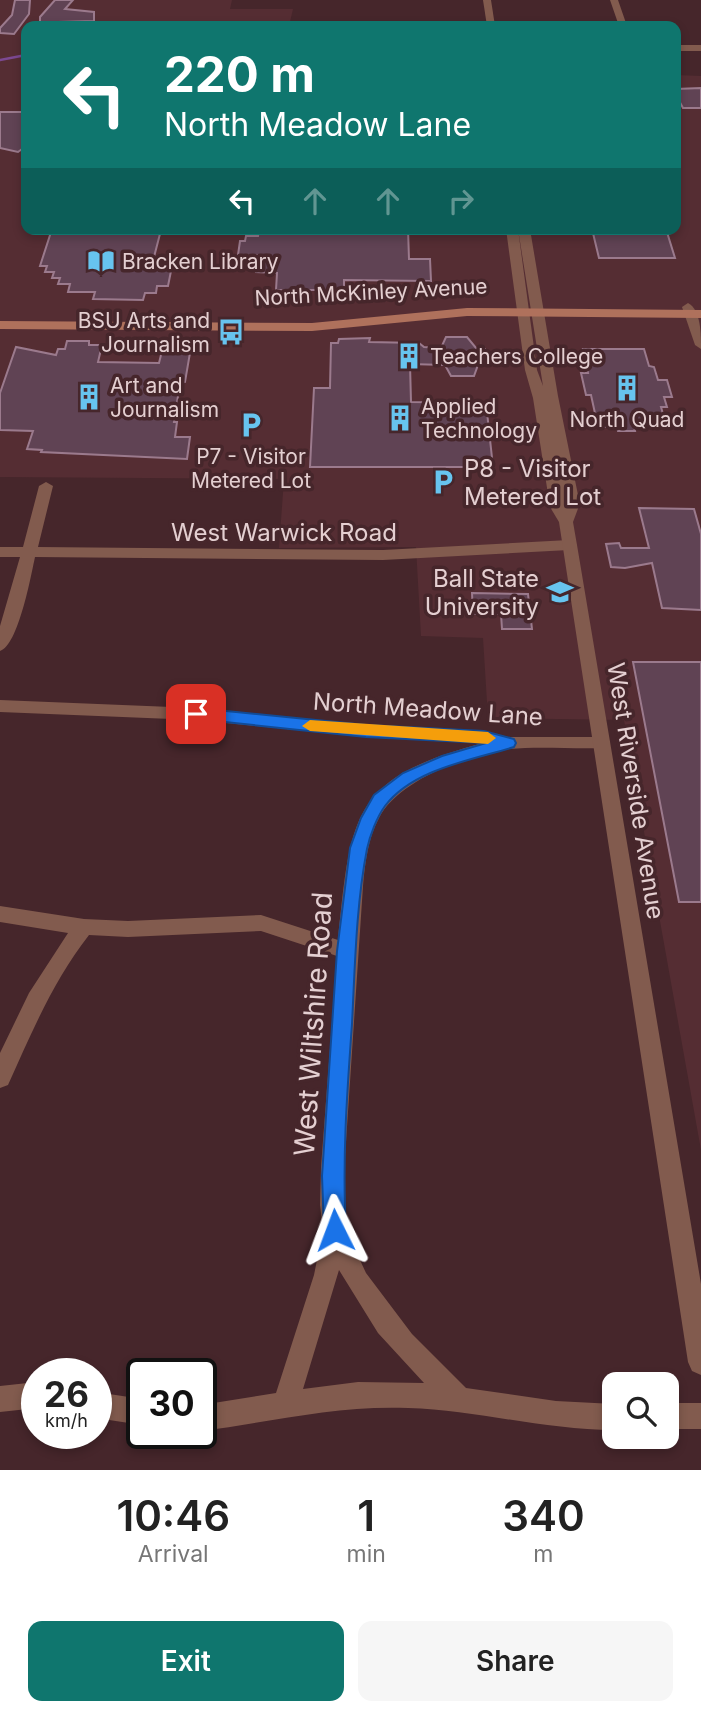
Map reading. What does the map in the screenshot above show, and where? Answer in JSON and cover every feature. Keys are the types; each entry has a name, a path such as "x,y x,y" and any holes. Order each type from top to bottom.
{"main road":[{"name":"North McKinley Avenue","path":"0,317 315,318 447,305 526,310"},
{"path":"526,310 695,310"},
{"name":"North McKinley Avenue","path":"0,325 312,327 437,313 526,310"}],"street":[{"path":"487,0 490,21"},
{"path":"614,0 621,21"},
{"path":"681,48 701,48"},
{"path":"513,235 526,310"},
{"name":"West Riverside Avenue","path":"524,235 526,310 545,370 571,495 572,506 566,522 569,545 701,1362"},
{"path":"695,310 701,345"},
{"path":"0,645 13,614 46,486"},
{"name":"West Warwick Road","path":"0,552 383,555 569,545"},
{"name":"North Meadow Lane","path":"0,706 196,714 366,731 484,737 508,743 601,743"},
{"name":"West Wiltshire Road","path":"458,1398 405,1349 383,1322 347,1264 335,1230 332,1176 347,951 359,848 380,800 409,777 447,761 508,743"},
{"path":"0,914 84,927 128,929 261,923 347,951"},
{"path":"0,1078 22,1025 69,945 84,927"},
{"path":"285,1405 326,1275 335,1230"},
{"path":"217,1416 256,1412 316,1398 382,1394 458,1398 573,1418 602,1417"},
{"path":"0,1399 21,1397"},
{"path":"679,1416 701,1416"}],"shaded area":[{"name":"Ball State University","path":"0,0 232,0 230,9 293,9 290,21 21,21 21,235 681,235 681,75 701,76 701,1150 624,720 488,718 483,638 421,636 416,547 279,548 284,479 0,477"}],"building":[{"path":"15,0 30,0 29,14 21,21 14,34 0,33 0,28 12,15"},
{"path":"55,0 73,0 65,9 94,12 94,21 40,21 40,17"},
{"path":"701,88 701,108 683,108 681,89"},
{"path":"0,112 21,112 21,150 18,152 0,148"},
{"name":"Bracken Library","path":"50,235 160,235 154,257 161,257 159,265 169,266 168,271 171,271 168,286 157,286 156,293 145,293 143,300 93,299 95,292 68,292 70,284 58,284 60,278 52,278 54,272 45,272 47,266 40,266"},
{"path":"408,235 409,259 430,259 431,281 344,280 344,290 276,290 277,273 256,272 258,255 238,255 240,241 245,241 246,236"},
{"path":"593,235 668,235 675,258 599,258"},
{"name":"Applied Technology","path":"446,337 467,337 476,348 485,349 488,365 478,365 474,376 451,376 445,365 410,364 411,402 486,403 493,467 310,467 314,388 330,388 331,343 338,343 339,339 370,338 369,342 419,343 424,347 441,348"},
{"name":"Art and Journalism","path":"67,341 89,341 89,345 102,345 98,362 159,363 163,347 191,347 185,382 180,383 174,422 177,422 175,437 190,437 187,459 41,452 42,450 27,449 33,431 0,430 0,393 16,347 56,355 58,349 65,349"},
{"name":"North Quad","path":"583,349 644,349 649,366 654,367 658,380 667,380 672,397 664,397 667,407 661,407 665,421 656,421 657,427 634,427 635,431 598,427 591,395 586,395 581,373 588,373"},
{"path":"639,508 694,509 701,534 701,610 662,608 652,563 625,568 611,567 606,544 619,543 621,548 649,548"},
{"path":"472,593 528,594 532,629 502,629 501,614 473,614"},
{"path":"633,662 701,662 701,902 679,902"}],"waterway":[{"path":"0,60 21,56"}],"slow traffic":[{"path":"310,726 488,738"}],"place":[{"name":"Bracken Library","path":"101,261"},
{"name":"BSU Arts and Journalism","path":"231,332"},
{"name":"Teachers College","path":"409,356"},
{"name":"North Quad","path":"627,388"},
{"name":"Art and Journalism","path":"89,397"},
{"name":"Applied Technology","path":"400,418"},
{"name":"P7 - Visitor Metered Lot","path":"251,425"},
{"name":"P8 - Visitor Metered Lot","path":"443,482"},
{"name":"Ball State University","path":"560,592"}],"route":[{"path":"196,714 366,731 484,737 508,743 447,761 409,777 380,800 359,848 347,951 332,1176 335,1230"}]}
